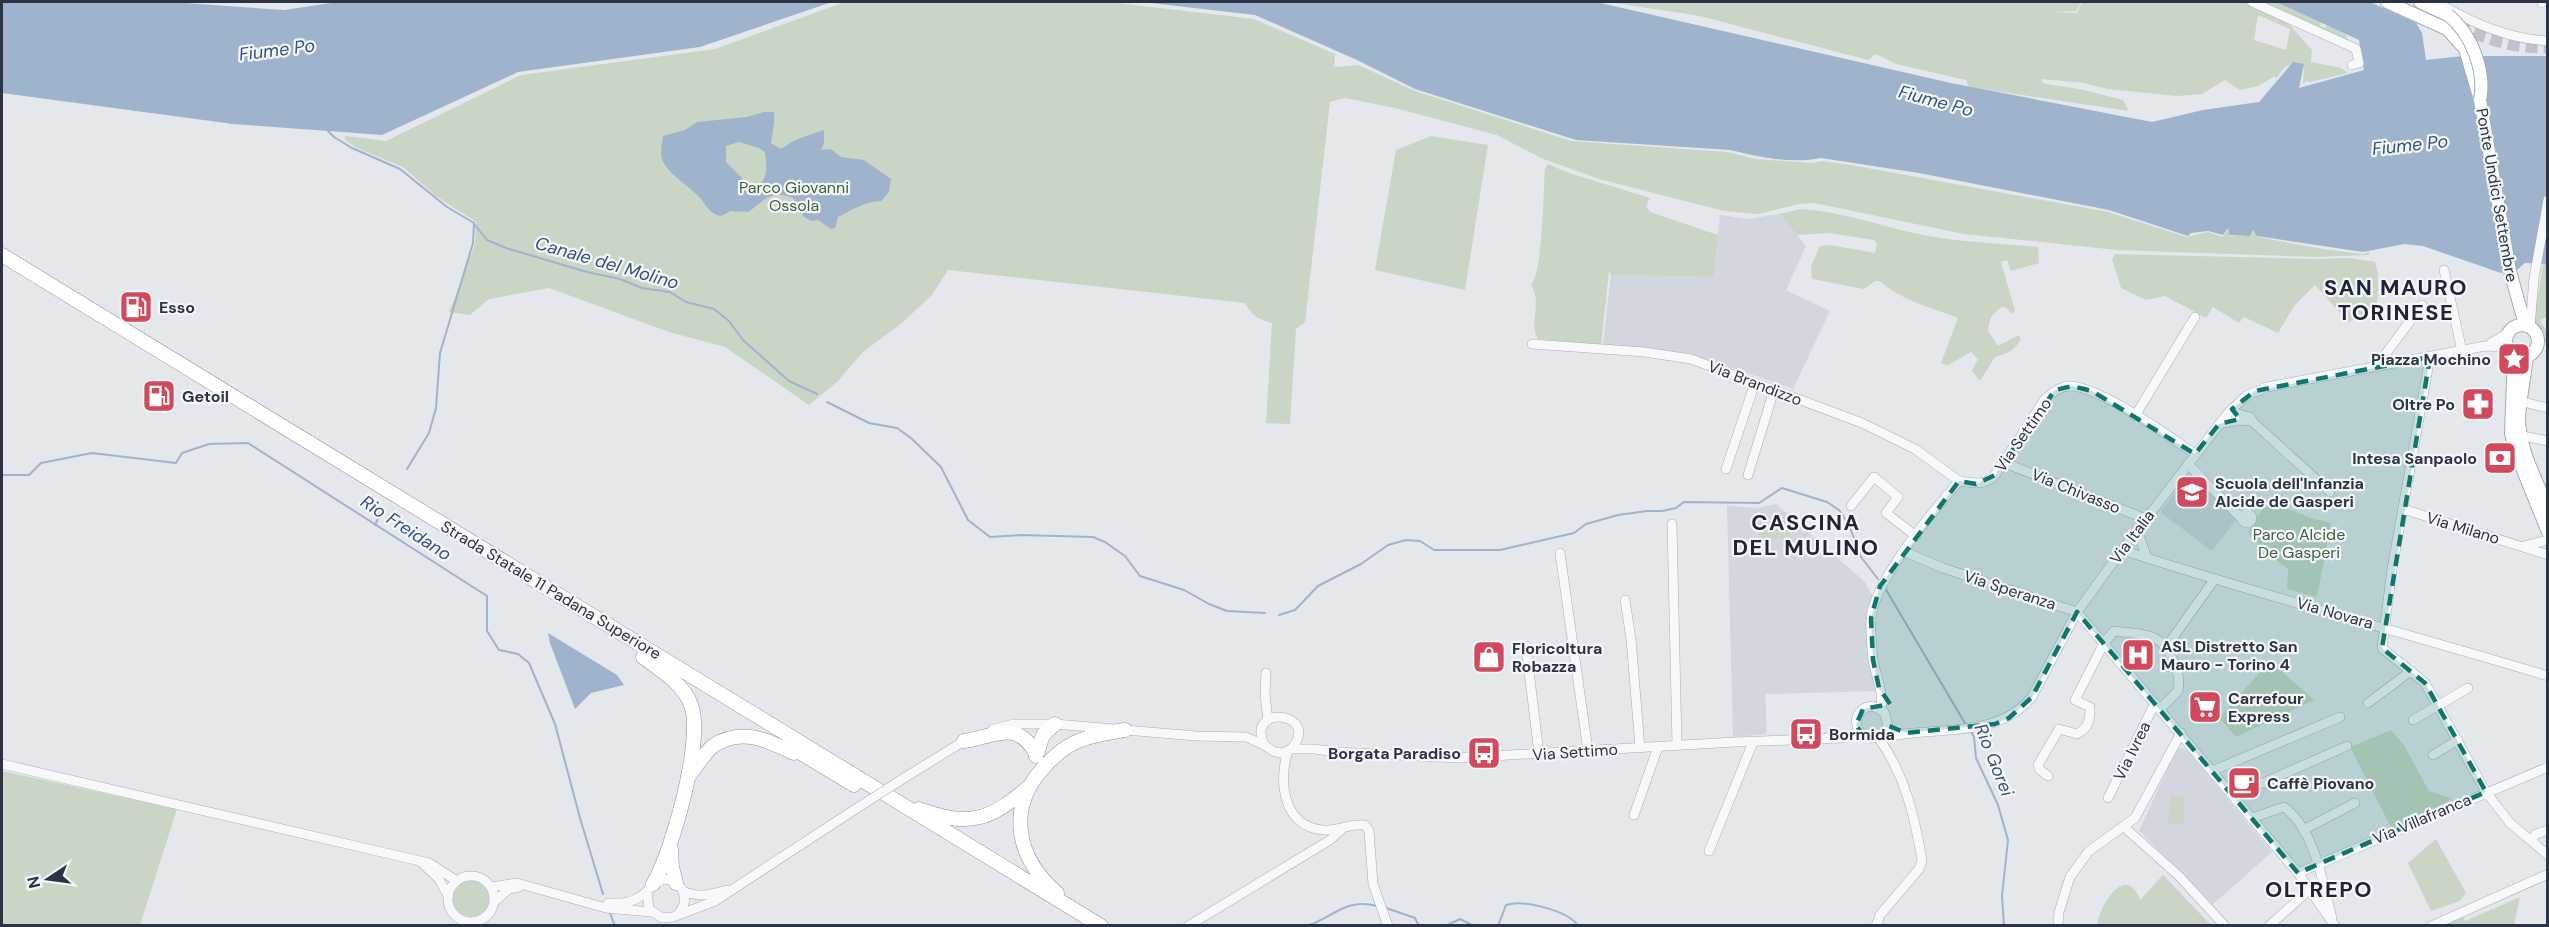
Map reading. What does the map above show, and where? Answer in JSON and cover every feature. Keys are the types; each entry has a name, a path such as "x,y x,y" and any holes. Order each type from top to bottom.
{"highway":[{"name":"Strada Statale 11 Padana Superiore","path":"2,255 209,386"},
{"name":"Strada Statale 11 Padana Superiore","path":"2,264 209,386 896,800 1083,920"},
{"name":"Strada Statale 11 Padana Superiore","path":"232,400 643,657 824,767 1083,920 1101,926"},
{"path":"643,657 677,683 691,705 695,732 671,842 650,888"},
{"path":"1056,724 1043,735 1035,752 1031,783 1020,822 1021,840 1037,874 1083,920"},
{"path":"896,800 958,820 992,814 1005,807 1031,783 1053,757 1074,742 1094,735 1125,730"},
{"path":"964,741 1011,732 1025,738 1035,752"},
{"path":"687,777 712,747 738,735 763,738 824,767"},
{"path":"671,842 672,867 679,887"}],"main road":[{"path":"2387,2 2442,27 2459,40 2470,61 2480,100"},
{"path":"2403,2 2448,18"},
{"path":"2420,2 2462,27 2472,46 2480,84 2480,100"},
{"name":"Ponte Undici Settembre","path":"2480,100 2520,328"},
{"path":"2511,351 2527,356 2534,352 2538,344 2537,334 2520,328 2511,351 2517,403 2516,453 2546,538"},
{"path":"2517,403 2527,356"},
{"path":"2516,435 2543,485 2547,508"}],"street":[{"path":"2252,2 2352,47 2356,50 2359,63 2352,65"},
{"path":"2438,2 2496,31 2519,38 2547,39"},
{"path":"2195,454 2232,409 2246,396 2266,387 2485,346 2520,328 2534,278 2547,200"},
{"path":"2444,270 2462,351"},
{"path":"2380,366 2387,352 2422,305"},
{"path":"2135,416 2196,317"},
{"name":"Via Brandizzo","path":"1532,344 1644,352 1691,358 1862,423 1915,448 1959,481"},
{"path":"2485,346 2511,351"},
{"path":"2430,357 2383,627 2382,648 2425,683 2486,792 2510,823 2547,855"},
{"path":"1726,469 1755,383"},
{"name":"Via Settimo","path":"1959,481 1976,484 1989,481 2005,463 2045,399 2055,390 2072,386 2092,391 2170,436 2195,454"},
{"path":"1748,475 1774,390"},
{"path":"2517,403 2547,408"},
{"path":"2232,409 2235,413 2250,417 2330,492"},
{"path":"2219,424 2239,420 2254,423"},
{"path":"2516,435 2547,441"},
{"name":"Via Italia","path":"1883,732 1906,733 1995,724 2022,710 2032,698 2077,612 2195,454"},
{"name":"Via Chivasso","path":"2005,463 2146,519"},
{"path":"2188,464 2243,520"},
{"path":"1851,506 1874,477 1898,496 1886,513 1916,537"},
{"path":"1893,757 1861,731 1859,712 1877,707 1883,696 1873,660 1870,618 1880,586 1959,481"},
{"name":"Via Milano","path":"2403,509 2547,555"},
{"path":"1671,524 1677,745"},
{"path":"2138,530 2147,558"},
{"name":"Via Milano","path":"2523,546 2546,538"},
{"name":"Via Novara","path":"2122,550 2214,580 2547,676"},
{"name":"Via Speranza","path":"1905,552 1948,570 2077,612 2298,873 2334,925"},
{"path":"1560,554 1588,751"},
{"path":"2167,646 2214,580"},
{"path":"1624,600 1631,639 1640,748"},
{"path":"2048,776 2040,770 2038,765 2059,729 2077,734 2084,731 2090,721 2090,707 2075,700 2104,643 2114,631 2158,638 2167,646 2180,675 2178,692 2157,706"},
{"path":"1526,646 1539,754"},
{"path":"2368,703 2411,671"},
{"path":"1266,673 1265,724 1261,733 1282,771 1288,803 1295,817 1307,825 1324,830 1341,830"},
{"path":"2413,720 2468,688"},
{"path":"1265,695 1279,716 1294,722 1298,738 1314,749"},
{"name":"Via Ivrea","path":"2109,798 2157,706"},
{"path":"1876,926 1880,915 1918,869 1922,860 1904,780 1883,732 1887,716 1877,707"},
{"path":"1246,737 1279,716"},
{"path":"2212,771 2340,717"},
{"path":"491,886 512,883 626,911 651,912 662,918 668,918 716,901 964,741 986,731 1014,724 1056,724 1196,736 1246,737 1282,753 1290,750"},
{"path":"1861,731 1883,732"},
{"name":"Via Settimo","path":"1290,750 1314,749 1458,758 1835,737 1861,731"},
{"path":"2058,926 2059,912 2070,877 2090,851 2135,818 2181,733"},
{"path":"1282,771 1290,750 1298,738"},
{"path":"2433,755 2458,740"},
{"path":"1709,851 1753,742"},
{"path":"2233,796 2347,746"},
{"path":"1634,815 1658,747"},
{"path":"2,764 429,863 456,881"},
{"name":"Via Villafranca","path":"2298,873 2547,767"},
{"path":"2303,830 2355,803"},
{"path":"2252,818 2284,807 2296,816 2318,863 2334,925"},
{"path":"1188,926 1326,842 1341,830 1358,824 1365,825 1369,831 1373,884 1388,926"},
{"path":"2124,827 2179,876 2225,926"},
{"path":"1324,830 1328,838 1326,842"},
{"path":"2531,840 2536,834 2547,830"},
{"path":"420,861 439,879 448,896 452,926"},
{"path":"2431,926 2547,874"},
{"path":"448,896 456,881 472,876 483,879 491,886 494,902"},
{"path":"593,903 625,903 664,880 697,896 708,896 737,886"},
{"path":"492,926 489,914 494,902 509,889 525,886"},
{"path":"678,913 685,900 679,887"},
{"path":"650,888 646,901 651,912"},
{"path":"2269,926 2309,890"},
{"path":"451,911 457,918 471,924 489,914"}],"highlighted area":[{"path":"2430,357 2382,648 2425,683 2486,792 2298,873 2077,612 2032,697 2009,718 1995,724 1906,733 1889,726 1873,738 1863,735 1856,725 1863,709 1890,704 1879,688 1873,660 1871,618 1880,586 1959,481 1976,484 1995,475 2055,390 2072,386 2092,391 2195,454 2219,424 2240,419 2232,409 2255,391"}],"shaded area":[{"path":"1779,214 1806,246 1786,290 1830,311 1793,389 1693,357 1603,344 1611,275 1714,277 1720,215 1747,219"},
{"name":"Scuola dell'Infanzia Alcide de Gasperi","path":"2191,471 2236,520 2212,551 2160,512"},
{"path":"1776,504 1865,582 1873,597 1867,608 1870,664 1876,691 1765,694 1767,734 1733,737 1727,506 1756,508"},
{"path":"2180,748 2187,750 2272,852 2213,904 2139,831 2176,750"}],"green space":[{"name":"Parco Giovanni Ossola","path":"845,2 1108,2 1254,19 1335,54 1334,67 1358,65 1415,91 1571,141 1728,152 1755,159 1812,163 1822,161 1851,165 2108,212 2187,237 2208,232 2223,237 2228,229 2229,236 2250,236 2253,230 2258,237 2329,250 2363,254 2369,252 2369,255 2316,257 2117,250 1964,234 1814,203 1799,204 1758,214 1724,211 1599,179 1541,158 1497,135 1395,108 1345,98 1330,102 1305,322 1296,329 1290,424 1266,423 1272,323 1256,316 1245,303 948,270 932,295 902,323 863,352 837,382 809,405 725,347 669,332 549,288 489,299 470,315 449,312 475,244 476,222 436,196 403,167 357,148 345,140 345,136 386,141 521,75 715,49"},
{"path":"1608,2 2081,2 2076,11 2052,12 2077,13 2082,2 2249,2 2281,15 2312,50 2311,62 2341,68 2348,73 2306,81 2303,84 2304,65 2290,64 2276,79 2275,76 2258,86 2240,90 2225,80 2202,94 2177,96 2107,89 2084,83 2042,79 2042,83 2123,100 2129,111 1969,87 1966,80 1896,64 1876,54 1868,60 1700,16","holes":["2258,15 2290,29 2286,50 2254,40"]},
{"path":"2257,2 2276,2 2321,22 2320,26 2325,28 2327,25 2347,35 2346,38 2350,41 2349,42"},
{"path":"1431,136 1488,145 1465,290 1375,270 1396,150"},
{"path":"1548,164 1569,173 1650,198 1646,206 1650,212 1718,235 1714,277 1611,275 1609,270 1601,345 1538,339 1534,326 1536,298 1531,285 1538,265 1545,169"},
{"path":"1800,209 1841,215 1941,238 2038,247 2039,263 2011,271 2007,260 2001,262 2015,311 2011,314 2007,308 2002,307 1991,317 1989,323 1988,331 1998,346 2019,335 2021,339 2010,351 1995,357 1980,381 1972,371 1978,359 1971,352 1947,366 1941,363 1958,318 1907,298 1880,281 1875,281 1864,289 1812,279 1811,266 1820,246 1830,245 1875,253 1877,244 1874,240 1829,233 1797,235 1779,214"},
{"path":"2115,254 2349,258 2375,262 2378,273 2377,312 2348,322 2315,285 2294,306 2278,333 2244,317 2239,323 2213,307 2206,318 2165,296 2146,300 2121,288 2112,259"},
{"path":"2547,264 2547,317 2540,320 2547,332 2547,342 2541,341 2540,334 2533,325 2543,265"},
{"name":"Parco Alcide De Gasperi","path":"2279,505 2311,518 2331,523 2317,597 2287,589 2288,569 2265,552 2248,532 2263,508"},
{"path":"1790,521 1791,537 1759,539 1758,523"},
{"path":"2270,661 2314,700 2236,737 2219,718"},
{"path":"2391,730 2404,745 2429,791 2456,800 2451,799 2391,827 2350,747"},
{"path":"2,771 177,809 140,925 2,926"},
{"path":"2170,796 2185,797 2183,825 2168,824"},
{"path":"2436,839 2466,893 2460,901 2431,911 2408,863"},
{"path":"2163,875 2211,925 2097,925 2103,907 2114,891 2121,886 2128,885 2134,889 2140,900"},
{"path":"471,881 484,886 489,899 484,912 471,917 458,912 453,899 458,886"},
{"path":"2520,897 2514,925 2441,926 2463,916 2465,921"}],"water":[{"name":"Fiume Po","path":"2,2 170,2 284,10 338,2 832,2 700,47 518,72 382,135 233,124 2,93"},
{"name":"Fiume Po","path":"1142,2 1596,2 1951,83 2152,122 2203,110 2259,102 2293,62 2304,64 2299,88 2364,70 2359,40 2276,2 2370,2 2416,23 2422,33 2426,60 2463,56 2547,56 2547,264 2525,263 2517,270 2501,273 2423,246 2404,244 2363,252 2257,236 2253,230 2250,236 2229,235 2228,228 2223,235 2208,231 2191,233 2188,236 2109,210 1919,173 1821,158 1787,160 1730,150 1576,140 1415,89 1357,60 1255,15"},
{"path":"764,112 774,112 771,143 781,149 795,140 824,130 824,143 821,150 831,149 841,157 864,160 891,179 889,192 881,201 864,204 838,217 835,228 831,229 818,220 811,221 804,217 793,198 779,195 768,198 748,212 730,211 721,216 714,214 697,194 673,175 664,164 661,153 663,136 685,130 697,122 747,117","holes":["739,142 765,152 766,173 759,185 754,187 726,162 726,146"]},
{"path":"548,633 617,675 624,685 591,693 575,709"}],"waterway":[{"path":"326,129 352,148 400,169 447,207 474,223 473,243 440,353 436,408 429,433 407,469"},
{"name":"Canale del Molino","path":"475,225 487,240 506,248 587,272 620,279 642,288 670,292 686,302 714,309 729,321 743,340 789,381 817,394"},
{"name":"Canale del Molino","path":"827,402 869,423 897,428 911,438 941,467 968,520 990,537 1022,535 1093,537 1105,542 1125,556 1140,576 1184,590 1227,611 1265,613"},
{"name":"Rio Freidano","path":"2,475 29,475 41,463 92,453 176,463 182,453 209,444 248,443 487,596 487,631 499,650 518,654 529,663 555,724 603,894"},
{"name":"Canale del Molino","path":"1279,615 1295,610 1318,586 1361,564 1388,545 1406,540 1420,541 1434,550 1500,550 1574,533 1586,524 1618,515 1662,511 1676,508 1684,502 1759,503 1782,488 1827,502 1839,510 1849,525 1861,557 1878,579"},
{"path":"375,525 381,512"},
{"name":"Rio Gorei","path":"1885,588 1966,725"},
{"name":"Rio Gorei","path":"1971,732 1974,737 1976,758 1998,805 2008,840 2002,896 2004,926"},
{"name":"Rio Freidano","path":"1307,926 1349,906 1357,904 1377,906"},
{"name":"Rio Freidano","path":"1498,926 1506,905 1514,904 1534,905 1556,911 1578,926"},
{"name":"Rio Freidano","path":"1386,908 1415,918 1419,926"},
{"name":"Rio Freidano","path":"610,913 615,926"},
{"name":"Rio Freidano","path":"1445,926 1460,919 1474,926"}],"tunnel":[{"path":"2457,26 2501,42 2548,47"}],"place":[{"name":"Esso","path":"136,307"},
{"name":"Piazza Mochino","path":"2514,359"},
{"name":"Getoil","path":"159,396"},
{"name":"Oltre Po","path":"2478,404"},
{"name":"Intesa Sanpaolo","path":"2500,458"},
{"name":"Scuola dell'Infanzia Alcide de Gasperi","path":"2192,492"},
{"name":"ASL Distretto San Mauro - Torino 4","path":"2138,655"},
{"name":"Floricoltura Robazza","path":"1489,657"},
{"name":"Carrefour Express","path":"2205,707"},
{"name":"Bormida","path":"1806,734"},
{"name":"Borgata Paradiso","path":"1484,753"},
{"name":"Caffè Piovano","path":"2244,783"}],"district":[{"name":"SAN MAURO TORINESE","path":"2396,300"},
{"name":"CASCINA DEL MULINO","path":"1806,534"},
{"name":"OLTREPO","path":"2319,889"}]}
